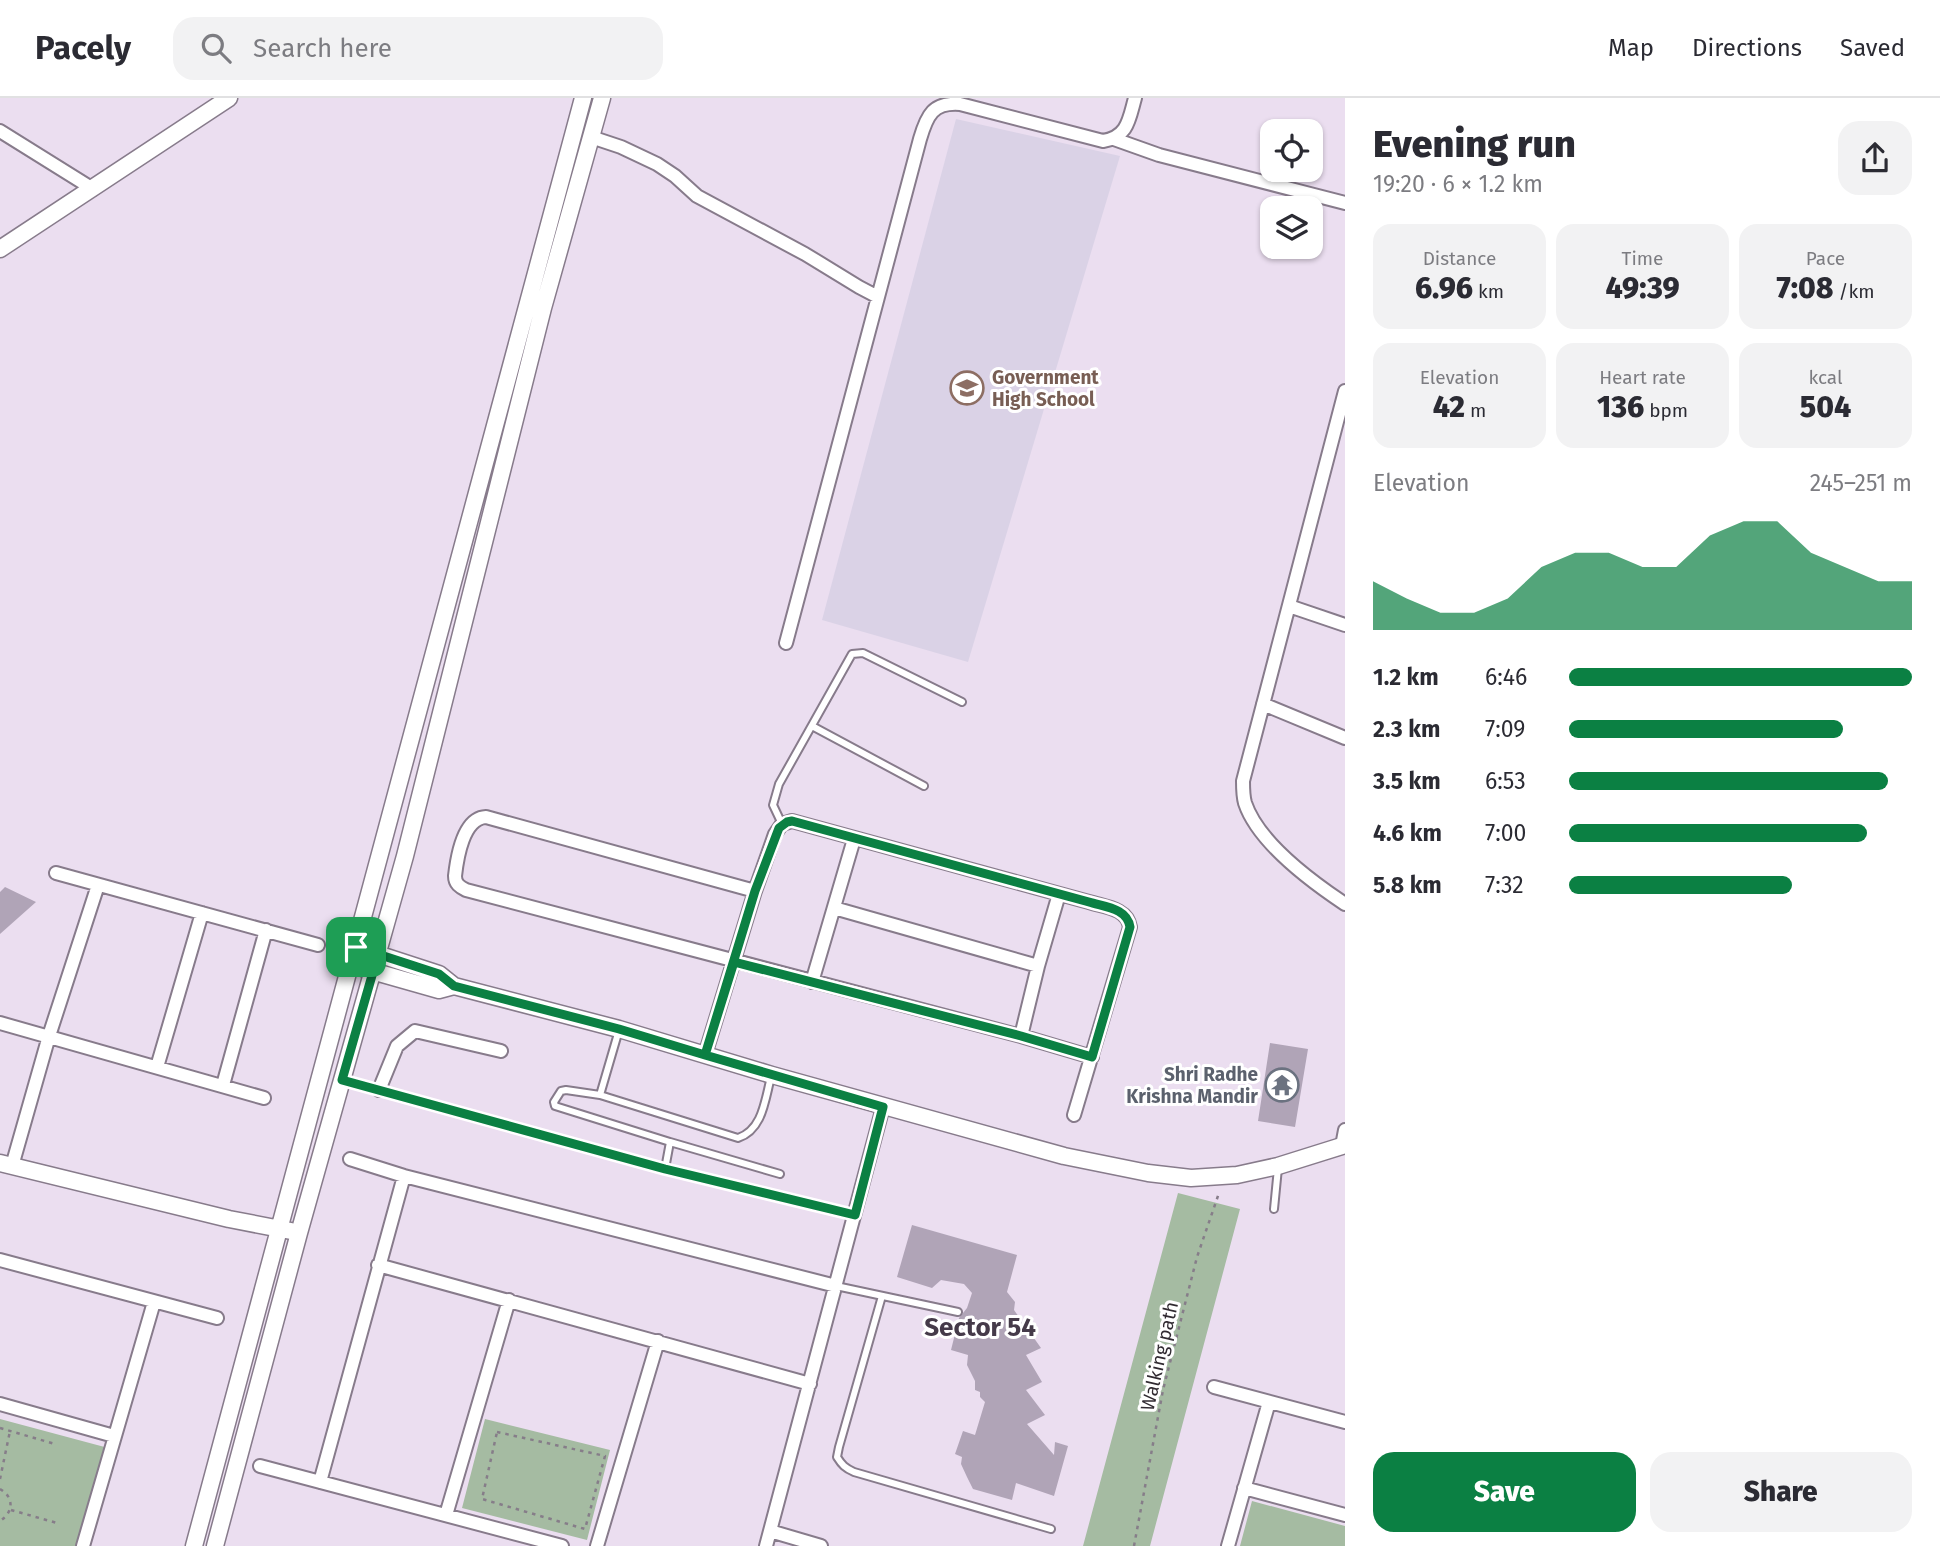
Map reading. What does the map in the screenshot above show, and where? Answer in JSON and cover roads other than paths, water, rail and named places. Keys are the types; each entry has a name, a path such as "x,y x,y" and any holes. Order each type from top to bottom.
{"main road":[{"path":"0,249 229,98"},
{"path":"194,1546 583,98"},
{"path":"215,1546 299,1233 405,856 543,309 602,98"},
{"path":"356,947 439,974 454,986 619,1029 883,1107 1065,1156 1148,1173 1191,1178 1237,1175 1278,1167 1344,1140"},
{"path":"351,964 439,990 454,986"},
{"path":"6,1164 229,1219 299,1233"}],"street":[{"path":"786,643 924,125 937,107 947,103 960,104 1103,141 1114,139 1123,133 1135,98"},
{"path":"0,131 93,189"},
{"path":"591,137 621,147 657,164 697,196 878,296"},
{"path":"1114,139 1159,155 1345,203"},
{"path":"1345,391 1242,781 1245,803 1253,819 1273,844 1317,885 1345,904"},
{"path":"1289,606 1345,625"},
{"path":"1263,705 1345,738"},
{"path":"755,891 486,817 472,821 466,831 456,876 458,885 466,890 1092,1057"},
{"path":"705,1055 775,834 782,824 792,821 1124,913 1130,927 1074,1115"},
{"path":"812,982 854,839"},
{"path":"56,873 318,945"},
{"path":"6,1164 98,885"},
{"path":"1021,1036 1059,894"},
{"path":"834,908 1038,966"},
{"path":"157,1067 202,913"},
{"path":"223,1085 266,930"},
{"path":"0,1023 264,1098"},
{"path":"379,1090 397,1046 415,1031 501,1051"},
{"path":"765,1546 883,1107"},
{"path":"350,1159 404,1176 836,1286"},
{"path":"320,1482 404,1176"},
{"path":"0,1259 217,1318"},
{"path":"378,1265 810,1384"},
{"path":"446,1515 509,1300"},
{"path":"83,1546 154,1302"},
{"path":"597,1546 658,1340"},
{"path":"1214,1387 1345,1422"},
{"path":"1228,1546 1269,1402"},
{"path":"0,1404 114,1436"},
{"path":"260,1466 562,1546"},
{"path":"1244,1488 1345,1516"},
{"path":"770,1531 821,1546"}],"lane":[{"path":"782,824 774,805 779,784 852,654 863,653 962,702"},
{"path":"812,726 924,786"},
{"path":"600,1095 619,1029"},
{"path":"772,1075 758,1123 747,1135 738,1138 600,1095 561,1090 554,1102 555,1106 561,1109 780,1174"},
{"path":"342,1080 665,1169 855,1215"},
{"path":"665,1169 670,1142"},
{"path":"1274,1209 1278,1167"},
{"path":"836,1286 958,1311"},
{"path":"882,1296 839,1447 837,1457 842,1465 853,1472 1051,1529"}],"place":[{"name":"Government High School","path":"967,388"},
{"name":"Shri Radhe Krishna Mandir","path":"1282,1085"}],"district":[{"name":"Sector 54","path":"980,1327"}]}
